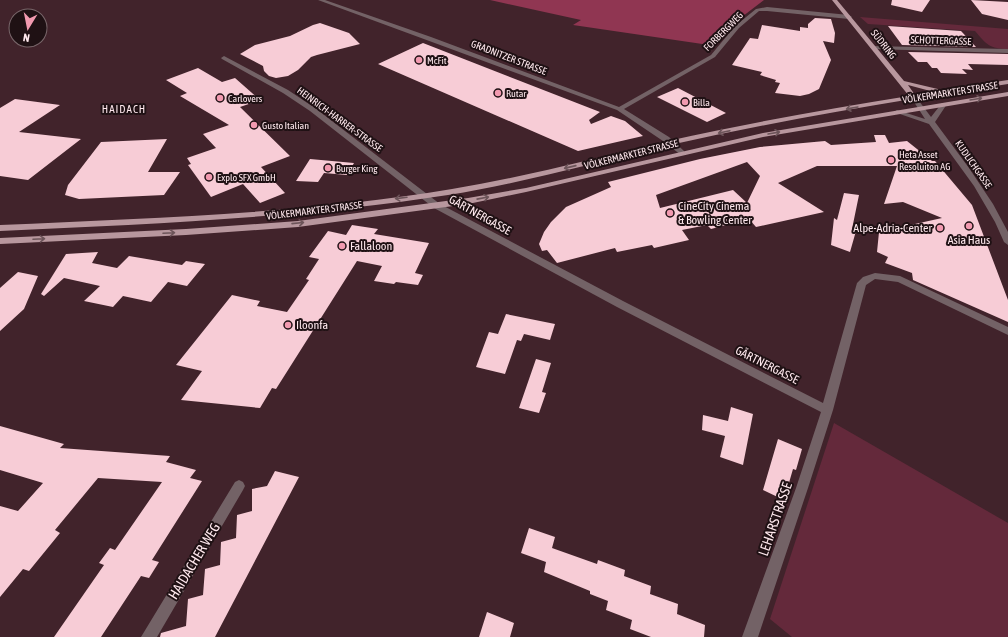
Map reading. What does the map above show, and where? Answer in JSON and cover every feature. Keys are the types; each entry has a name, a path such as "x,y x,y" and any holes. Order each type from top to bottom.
{"main road":[{"name":"SÜDRING","path":"834,0 917,102"},
{"name":"VÖLKERMARKTER STRASSE","path":"0,228 263,214 422,196 472,188 530,176 758,124 1008,82"},
{"path":"942,92 902,83 891,101 944,104"},
{"name":"VÖLKERMARKTER STRASSE","path":"0,241 258,227 437,206 518,191 763,135 1008,94"},
{"name":"VÖLKERMARKTER STRASSE","path":"258,227 263,214"},
{"path":"186,232 192,218"},
{"path":"68,238 77,224"}],"street":[{"name":"GRADNITZER STRASSE","path":"320,0 429,38 619,109 671,143 681,153"},
{"name":"FORBERGWEG","path":"619,109 713,56 737,27 758,10 767,9 849,17"},
{"name":"SCHOTTERGASSE","path":"873,47 1008,51"},
{"name":"HEINRICH-HARRER-STRASSE","path":"224,58 294,97 366,150 422,196 437,206"},
{"name":"KUDLICHGASSE","path":"917,102 965,165 999,221 1008,242"},
{"path":"897,112 932,123 944,104"},
{"name":"GÄRTNERGASSE","path":"437,206 620,304 827,410"},
{"path":"827,410 862,283 868,277 882,276 900,280 1008,331"},
{"name":"LEHARSTRASSE","path":"750,637 802,488 827,410"},
{"name":"HAIDACHER WEG","path":"149,637 239,486"}],"shaded area":[{"path":"490,0 764,0 730,26 716,46 573,25 581,20"},
{"path":"860,17 1008,29 1008,49 997,48 989,45 975,31 868,24"},
{"path":"834,423 1008,523 1008,637 792,637 770,619"}],"building":[{"path":"892,0 930,0 922,12 891,5"},
{"path":"971,0 1008,2 1008,20 982,14"},
{"path":"815,18 831,19 835,33 834,43 823,41 831,60 819,89 809,94 800,96 775,93 780,83 775,82 776,80 760,75 762,72 732,65 750,38 758,39 762,25 800,31 800,27 808,28 808,24"},
{"path":"320,23 349,33 360,44 311,57 298,70 288,76 276,78 269,76 264,71 263,66 240,54 255,45 290,36"},
{"path":"888,26 961,31 976,47 902,45"},
{"name":"Rutar","path":"423,43 600,112 589,120 591,124 611,116 625,121 643,136 578,151 378,64"},
{"path":"908,52 1008,54 1008,65 968,64 973,70 962,69 967,74 941,73 937,68 932,68 927,62 918,62"},
{"path":"198,68 222,82 235,78 260,100 240,107 290,156 261,167 285,193 260,203 243,184 211,197 188,165 191,164 187,158 216,148 203,134 229,125 180,96 187,93 166,80"},
{"name":"Billa","path":"678,88 726,113 707,122 657,97"},
{"path":"15,99 60,105 19,132 81,139 28,180 0,176 0,108"},
{"path":"874,135 885,135 889,143 907,141 932,161 935,161 972,205 1008,300 1008,322 913,280 912,273 885,263 888,257 877,252 879,232 942,218 903,202 884,204 897,166 817,166 778,183 824,212 756,227 749,219 711,229 707,225 682,230 689,240 654,248 652,245 617,252 615,248 557,263 547,250 542,251 539,244 544,232 551,222 566,207 611,187 608,182 700,159 760,147 825,141 831,145 876,142","holes":["747,162 760,176 747,203 733,190 660,208 656,195"]},
{"path":"167,139 148,172 180,172 164,195 79,199 65,195 68,185 101,142"},
{"name":"Burger King","path":"310,159 354,163 347,175 324,173 318,182 296,181"},
{"path":"844,193 859,195 852,229 856,231 850,252 831,245 834,218 837,220"},
{"path":"352,225 378,229 374,234 429,243 415,273 423,275 418,285 374,281 382,266 357,261 276,389 272,388 260,408 181,400 202,371 176,365 232,295 260,301 257,306 287,312 309,280 306,279 319,259 309,257 328,231 346,235"},
{"path":"98,252 92,263 117,268 129,256 182,265 186,261 205,264 187,286 168,282 151,302 123,296 113,307 84,301 100,286 64,278 44,296 41,294 66,254"},
{"path":"18,272 38,276 24,309 0,331 0,288"},
{"path":"506,314 555,324 550,340 524,334 521,341 517,340 505,374 476,367 489,332 498,334"},
{"path":"536,359 551,363 542,392 546,393 539,413 519,408"},
{"path":"731,407 753,414 743,465 720,457 725,436 702,430 703,415 728,421"},
{"path":"0,426 64,444 60,448 170,456 166,462 196,470 190,478 202,481 152,560 159,562 149,578 141,576 101,637 54,637 104,565 99,563 110,548 115,550 162,482 98,478 55,530 60,533 29,571 23,569 0,597 0,506 18,511 43,483 0,470"},
{"path":"778,439 802,449 796,470 793,469 784,500 763,490"},
{"path":"275,471 299,477 215,637 160,637 161,633 186,626 188,599 203,595 205,569 220,565 221,542 236,538 237,515 252,511 252,489 267,486"},
{"path":"529,528 555,537 552,548 597,564 598,560 625,570 624,576 651,586 650,594 678,604 677,614 705,625 704,637 651,637 630,629 632,620 606,610 608,601 590,594 590,591 544,572 546,562 521,553"},
{"path":"487,612 514,623 510,637 479,637"}],"place":[{"name":"McFit","path":"419,60"},
{"name":"Rutar","path":"498,93"},
{"name":"Carlovers","path":"220,98"},
{"name":"Billa","path":"685,102"},
{"name":"Gusto Italian","path":"254,125"},
{"name":"Heta Asset Resoluiton AG","path":"891,160"},
{"name":"Burger King","path":"328,168"},
{"name":"Explo SFX GmbH","path":"209,177"},
{"name":"CineCity Cinema & Bowling Center","path":"670,213"},
{"name":"Asia Haus","path":"969,226"},
{"name":"Alpe-Adria-Center","path":"940,228"},
{"name":"Fallaloon","path":"342,246"},
{"name":"Iloonfa","path":"288,325"}],"district":[{"name":"HAIDACH","path":"124,109"}]}
